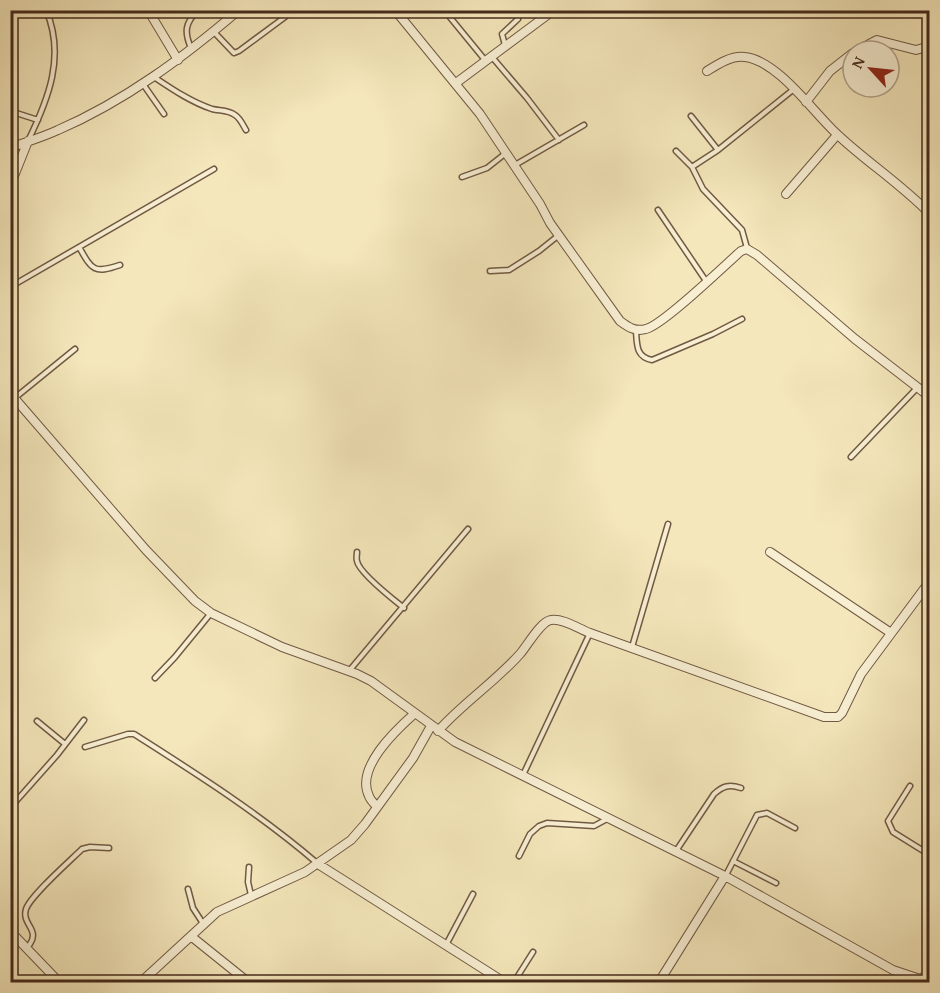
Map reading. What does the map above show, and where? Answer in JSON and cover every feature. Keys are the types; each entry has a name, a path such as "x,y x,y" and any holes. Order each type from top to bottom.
{"street":[{"path":"148,10 178,60"},
{"path":"10,148 74,123 143,84 178,60 239,10"},
{"path":"395,10 456,83 507,153 559,235 620,321 636,331 655,326 741,251 747,249 855,339 930,397"},
{"path":"456,83 542,16 554,10"},
{"path":"901,46 916,50 930,46"},
{"path":"707,71 727,60 745,56 768,66 794,88 837,135 930,214"},
{"path":"806,102 830,71 841,63"},
{"path":"786,194 837,135"},
{"path":"10,186 28,141"},
{"path":"13,395 146,550 195,600 211,613 282,647 350,671 371,681 455,742 725,876 893,970 920,979 930,973"},
{"path":"770,552 891,633"},
{"path":"438,731 512,664 546,621 560,621 832,718 842,713 861,674 930,581"},
{"path":"377,807 368,796 366,786 368,774 380,749 392,734 414,714"},
{"path":"141,982 217,912 305,872 351,840 413,759 430,726"},
{"path":"318,864 504,982"},
{"path":"659,982 725,876"},
{"path":"10,931 59,982"},
{"path":"192,937 248,982"}],"lane":[{"path":"28,141 49,94 55,51 46,10"},
{"path":"191,49 186,36 186,26 198,10"},
{"path":"444,10 527,98 559,140"},
{"path":"214,32 234,53 285,17"},
{"path":"506,45 502,40 502,34 518,19"},
{"path":"154,77 187,98 213,109 234,114 246,130"},
{"path":"143,84 164,114"},
{"path":"692,167 718,150 794,88"},
{"path":"10,111 38,120"},
{"path":"691,117 718,150"},
{"path":"514,166 584,125"},
{"path":"676,151 692,167 703,189 742,230 747,249"},
{"path":"462,177 488,168 507,153"},
{"path":"10,286 214,169"},
{"path":"658,210 706,282"},
{"path":"490,272 509,270 534,255 559,235"},
{"path":"79,247 89,265 95,268 104,271 120,265"},
{"path":"636,331 640,355 652,360 742,319"},
{"path":"13,395 75,349"},
{"path":"850,457 918,387"},
{"path":"632,648 668,524"},
{"path":"350,671 468,530"},
{"path":"357,552 357,562 363,571 404,608"},
{"path":"155,678 211,613"},
{"path":"522,776 590,633"},
{"path":"10,808 84,720"},
{"path":"37,721 65,744"},
{"path":"85,747 134,734 232,797 283,834 318,864"},
{"path":"676,851 714,794 722,787 731,785 741,788"},
{"path":"910,786 888,820 890,827 893,832 930,855"},
{"path":"725,876 757,815 767,813 795,828"},
{"path":"519,856 530,834 539,826 547,823 594,826 607,818"},
{"path":"26,949 33,941 34,935 26,916 33,899 82,849 90,846 109,848"},
{"path":"733,861 776,884"},
{"path":"249,867 248,882 251,896"},
{"path":"188,889 193,908 204,925"},
{"path":"446,946 473,894"},
{"path":"514,982 533,952"}]}
